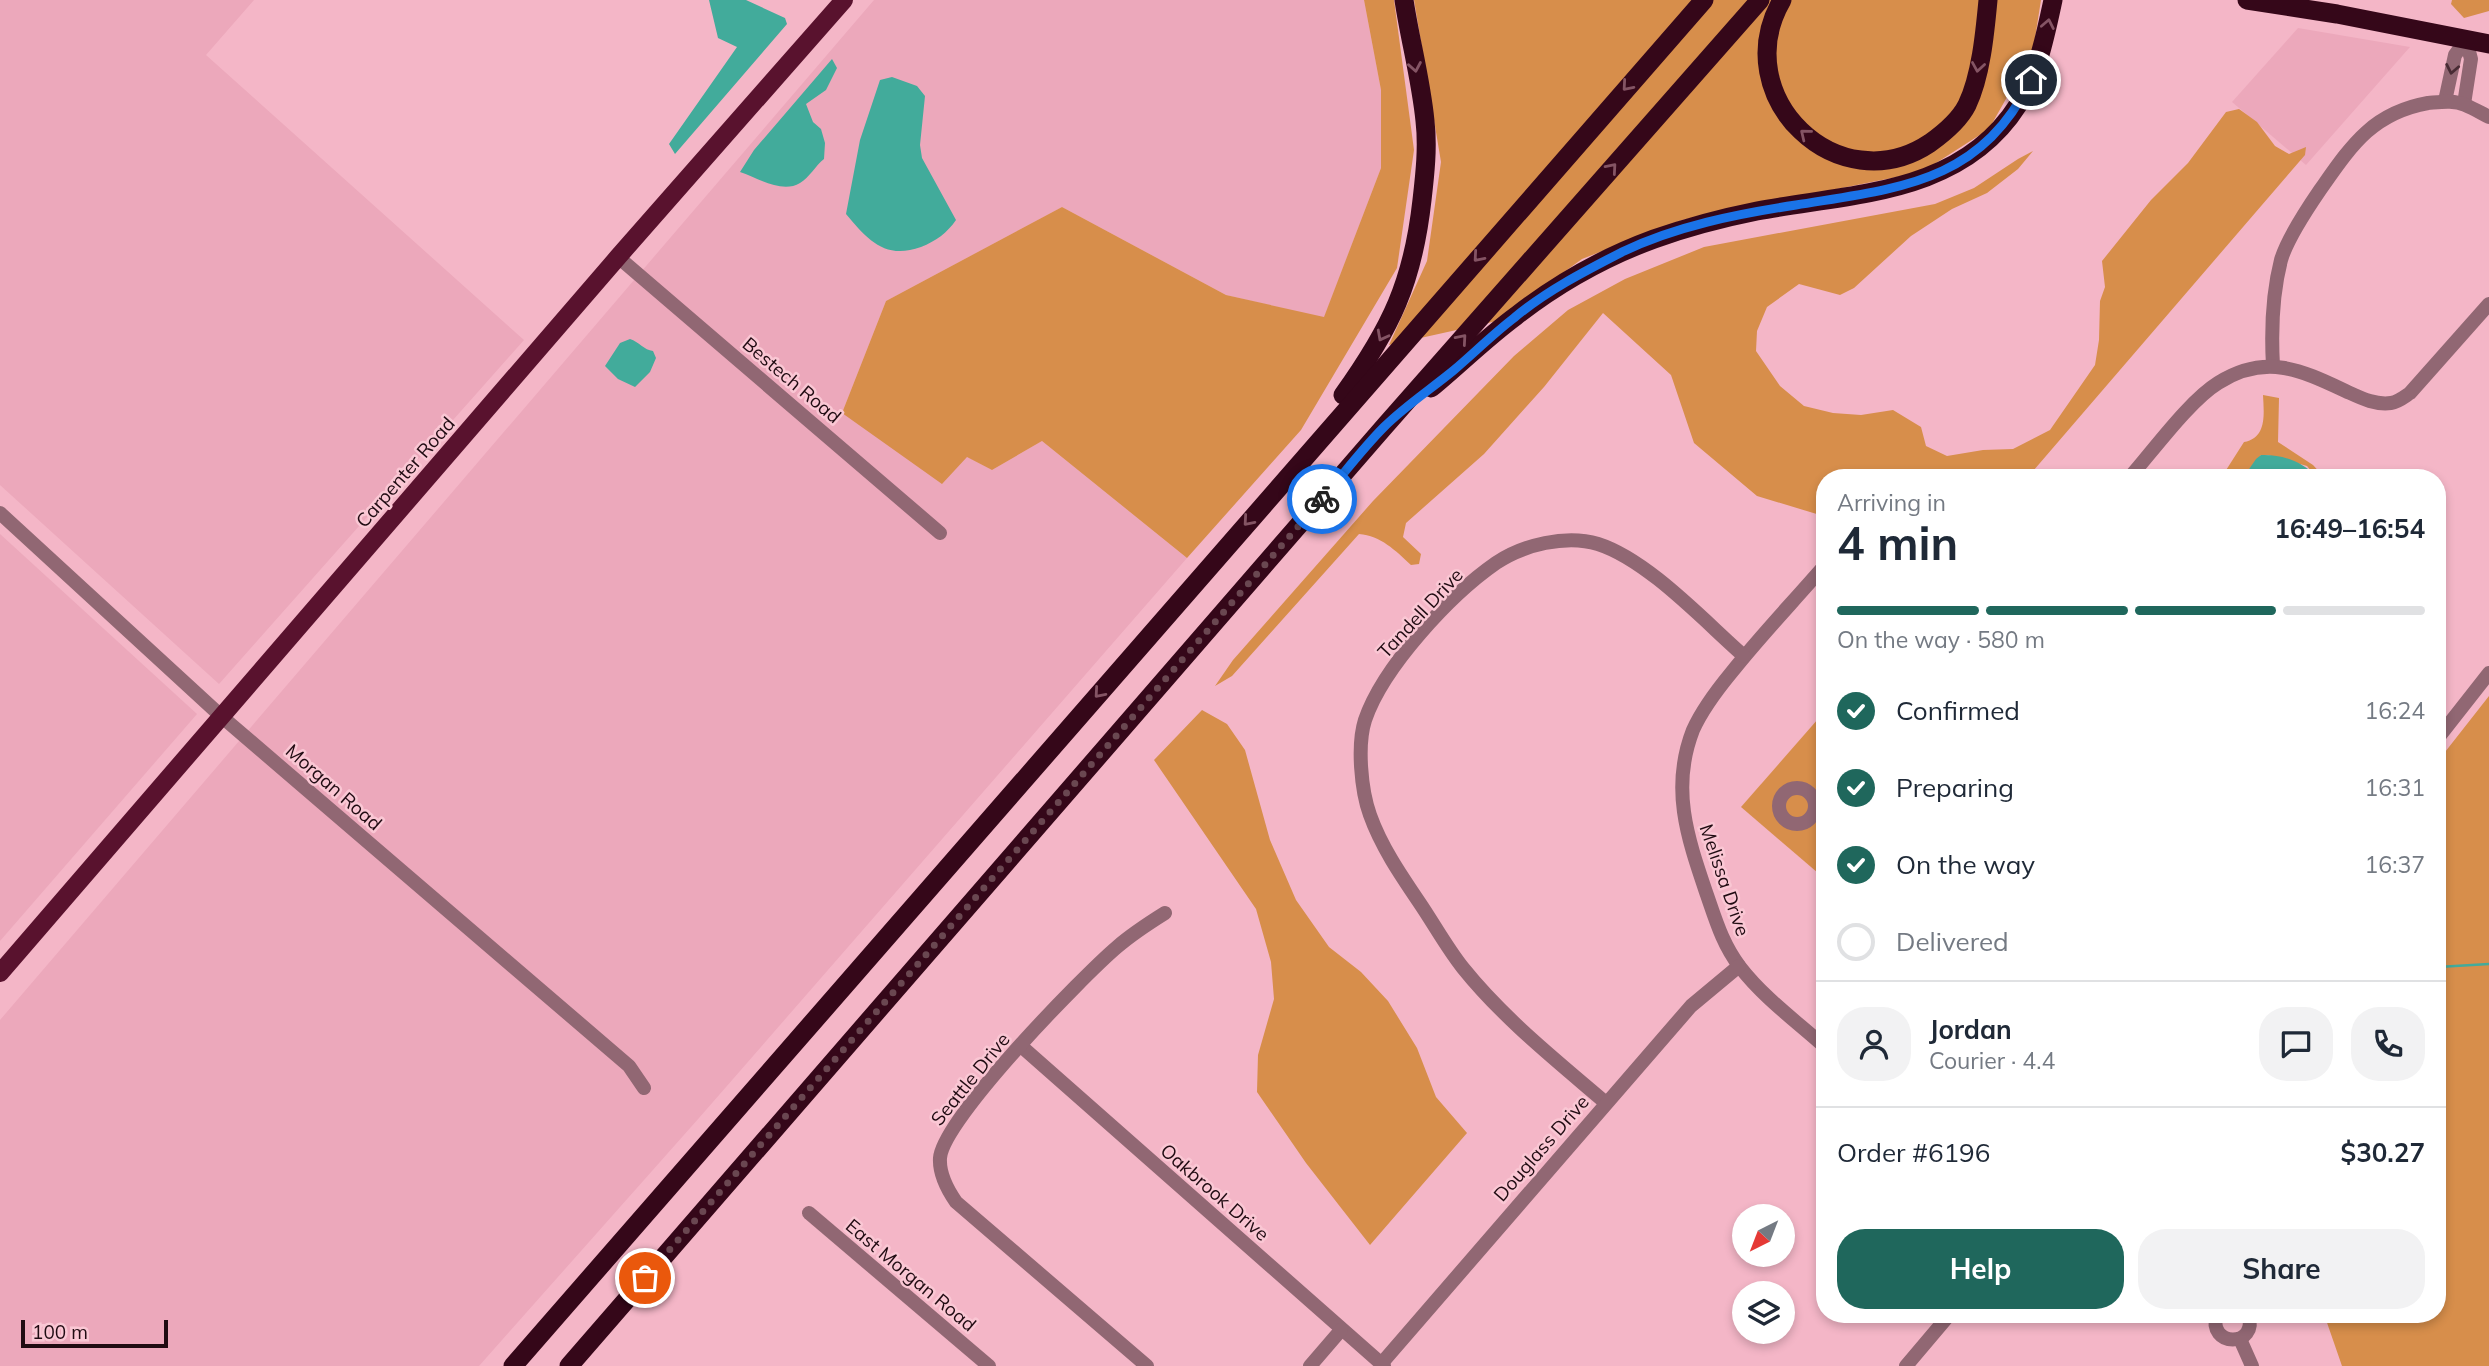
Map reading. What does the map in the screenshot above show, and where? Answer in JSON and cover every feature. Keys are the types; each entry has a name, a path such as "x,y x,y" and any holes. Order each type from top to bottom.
{"highway":[{"path":"1274,491 1378,344 1409,275 1418,237 1427,164 1425,120 1404,0"},
{"path":"513,1366 1704,0"},
{"path":"572,1363 1384,427 1760,0"},
{"path":"1782,0 1766,38 1766,52 1771,88 1782,109 1796,127 1816,143 1835,153 1856,159 1878,160 1900,157 1922,148 1941,135 1967,106 1976,81 1988,0"},
{"path":"1384,427 1515,316 1568,280 1625,251 1696,225 1757,211 1899,187 1935,175 1963,160 1994,135 2018,104 2042,51 2053,0"},
{"path":"2248,0 2337,14 2489,44"}],"main road":[{"name":"Carpenter Road","path":"0,973 618,257 844,0"}],"street":[{"path":"2445,101 2455,55 2466,40"},
{"path":"2464,104 2471,59 2466,40"},
{"path":"2273,366 2271,331 2274,293 2282,257 2311,203 2347,151 2390,113 2445,101 2464,104 2489,117"},
{"name":"Bestech Road","path":"618,257 940,533"},
{"path":"2137,469 2197,400 2217,383 2240,372 2273,366 2290,367 2365,400 2394,403 2410,393 2489,304"},
{"name":"Morgan Road","path":"0,513 221,716 629,1066 644,1088"},
{"name":"Tandell Drive","path":"1606,1103 1523,1031 1463,968 1392,862 1369,813 1361,761 1365,722 1384,680 1416,639 1459,595 1497,563 1530,547 1564,540 1597,544 1632,561 1744,656"},
{"name":"Melissa Drive","path":"1816,575 1744,656 1713,696 1693,730 1681,779 1683,817 1691,849 1723,941 1739,966 1766,996 1816,1038"},
{"path":"2446,728 2489,673"},
{"name":"Seattle Drive","path":"1147,1366 956,1202 944,1182 940,1157 944,1143 961,1116 1020,1046 1085,976 1140,928 1165,913"},
{"name":"Douglass Drive","path":"1382,1365 1691,1006 1739,966"},
{"name":"Oakbrook Drive","path":"1020,1046 1382,1365"},
{"name":"East Morgan Road","path":"808,1213 989,1366"},
{"path":"1906,1366 1942,1323"},
{"path":"2216,1323 2222,1337 2234,1340 2245,1336 2250,1323"},
{"path":"1310,1366 1341,1330"},
{"path":"2240,1339 2252,1366"}],"shaded area":[{"path":"0,0 254,0 206,55 524,340 219,684 0,485"},
{"path":"709,0 746,0 785,18 787,24 675,154 669,144 737,47 718,38"},
{"path":"874,0 1364,0 1381,90 1381,168 1324,318 1226,295 1062,207 886,301 842,413 968,457 992,470 1042,441 1187,558 479,1366 0,1366 0,1020"},
{"path":"1364,0 1394,0 1414,150 1397,268 1301,430 1187,558 1042,441 992,470 967,457 942,484 842,413 886,301 1062,207 1226,295 1324,317 1381,168 1381,90"},
{"path":"1414,0 2041,0 2033,51 1989,129 1922,172 1682,220 1582,259 1497,321 1389,345 1427,261 1441,162"},
{"path":"2452,0 2489,0 2489,11 2464,18 2451,4"},
{"path":"2298,28 2410,47 2306,165 2232,102"},
{"path":"832,59 837,68 826,90 806,104 813,122 821,129 825,143 824,159 803,181 793,186 770,184 740,172 754,150"},
{"path":"892,77 917,86 925,96 920,145 922,158 956,220 949,229 921,247 897,251 878,245 846,214 860,140 880,80"},
{"path":"2239,109 2257,122 2275,146 2289,154 2306,147 2305,155 2035,469 1816,469 1816,514 1757,496 1694,443 1671,375 1603,313 1544,387 1484,454 1406,523 1403,537 1421,554 1419,564 1411,565 1381,541 1359,534 1232,676 1215,686 1233,660 1373,501 1514,356 1568,310 1625,279 1704,247 1935,204 1974,188 2033,151 2018,169 1987,193 1952,209 1911,236 1854,288 1840,295 1799,284 1767,307 1757,331 1756,351 1780,386 1804,406 1833,413 1861,415 1893,410 1921,427 1926,446 1947,456 1983,450 2013,449 2050,430 2095,365 2100,301 2105,287 2102,261 2151,200 2188,163 2226,112"},
{"path":"630,339 653,351 656,358 650,372 635,387 618,379 605,366 620,343"},
{"path":"2263,395 2279,398 2278,442 2317,469 2261,455 2250,469 2227,469 2244,442 2257,436 2263,417"},
{"path":"2261,455 2277,456 2292,460 2308,469 2249,469"},
{"path":"0,534 197,714 0,941"},
{"path":"2489,696 2489,1366 2342,1366 2327,1323 2446,1323 2446,751"},
{"path":"1202,710 1227,724 1245,750 1270,840 1296,900 1329,947 1361,972 1388,1001 1417,1048 1436,1097 1467,1133 1370,1245 1306,1163 1257,1092 1258,1055 1274,999 1271,962 1256,909 1154,760"},
{"path":"1816,721 1816,871 1741,807"}],"waterway":[{"path":"2446,967 2489,964"}],"way so far":[{"path":"645,1278 1322,499"}],"route":[{"path":"1322,499 1384,427 1515,316 1568,280 1625,251 1696,225 1757,211 1899,187 1935,175 1975,152 1994,135 2011,116 2031,80"}]}
